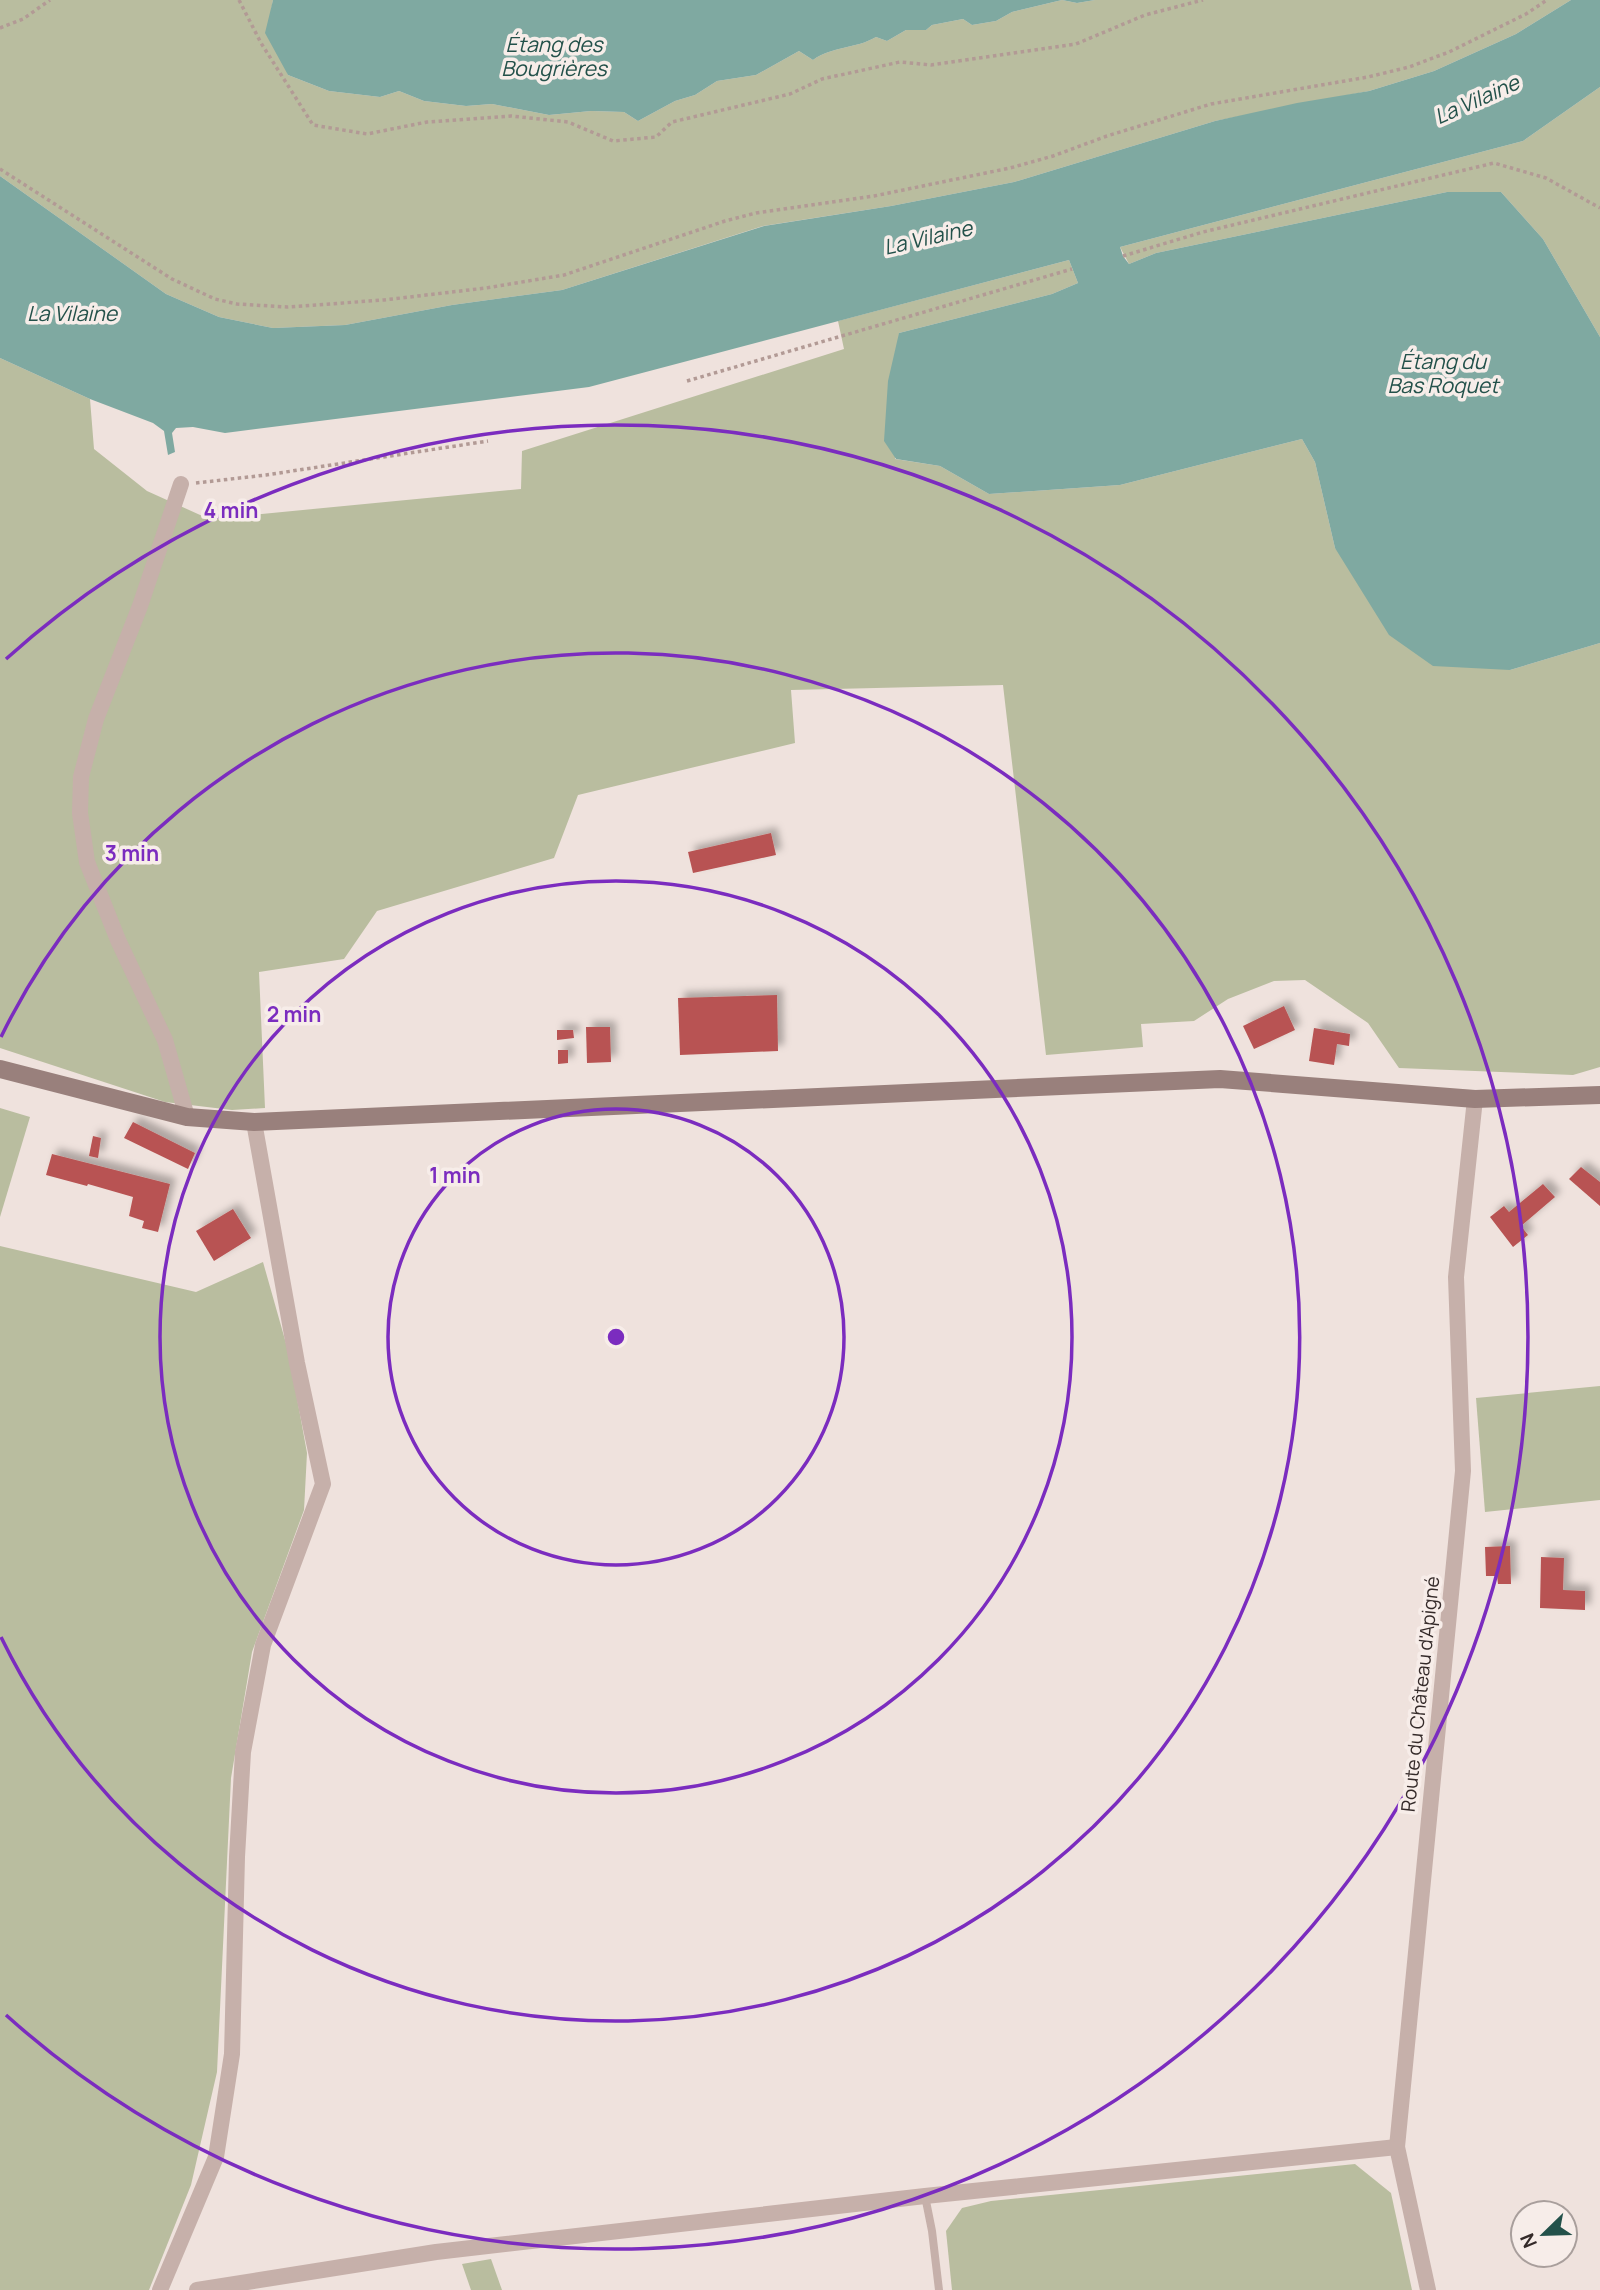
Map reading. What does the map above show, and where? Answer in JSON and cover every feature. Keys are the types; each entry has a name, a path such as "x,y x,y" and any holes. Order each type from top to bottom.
{"street":[{"path":"181,484 141,606 96,719 81,777 80,813 87,862 118,940 164,1040 187,1117"},
{"path":"0,1069 187,1117 254,1122 1220,1079 1475,1099 1600,1095"},
{"name":"Route du Château d'Apigné","path":"1428,2290 1397,2147 1463,1471 1456,1278 1475,1099"},
{"path":"160,2290 216,2157 232,2054 237,1857 243,1752 263,1646 323,1484 254,1122"},
{"path":"197,2290 436,2252 925,2196 1397,2147"}],"lane":[{"path":"925,2196 939,2290"}],"path":[{"path":"0,28 23,19 50,0"},
{"path":"239,0 261,43 313,125 367,134 427,122 511,116 568,122 613,141 656,137 673,122 790,94 822,79 900,62 931,65 1076,44 1145,15 1203,0"},
{"path":"0,169 172,279 215,299 237,304 287,307 383,300 486,288 564,275 756,213 874,196 1010,168 1211,104 1368,77 1409,67 1449,52 1526,14 1548,0"},
{"path":"1123,256 1203,232 1494,163 1546,177 1600,208"},
{"path":"687,381 1072,269"},
{"path":"181,484 266,475 488,441"}],"green space":[{"path":"0,0 273,0 271,11 288,75 329,91 380,97 399,91 424,101 466,106 492,104 549,115 591,111 624,112 638,121 675,101 695,95 717,81 756,75 799,51 813,60 828,52 876,37 887,41 906,30 926,30 932,25 963,19 972,25 996,21 1012,12 1062,0 1077,3 1095,0 1571,0 1516,34 1434,71 1369,91 1215,121 1014,182 891,206 763,226 562,290 452,305 345,325 273,328 219,317 166,294 0,176"},
{"path":"1600,87 1600,337 1543,239 1501,192 1447,192 1156,253 1129,264 1120,247 1523,141"},
{"path":"1069,260 1078,283 1052,294 899,333 895,459 940,466 989,494 1120,485 1302,439 1315,462 1335,548 1510,670 1600,643 1600,1067 1573,1075 1399,1068 1368,1023 1305,980 1274,981 1228,999 1194,1021 1141,1024 1143,1047 1046,1055 1003,685 791,690 795,743 578,795 554,858 377,911 344,959 259,972 265,1108 232,1110 165,1102 0,1048 0,358 90,399 94,449 147,491 209,519 521,489 522,451 844,349 838,321"},
{"path":"0,1108 30,1117 0,1217"},
{"path":"0,1246 196,1292 263,1262 289,1354 307,1453 304,1510 252,1652 231,1778 217,2072 191,2185 149,2290 0,2290"},
{"path":"1600,1386 1600,1500 1485,1512 1476,1398"},
{"path":"1355,2164 1391,2193 1412,2290 952,2290 946,2231 962,2208 991,2201"},
{"path":"491,2259 502,2290 471,2290 462,2264"}],"water":[{"name":"Étang des Bougrières","path":"273,0 1062,0 1012,12 996,21 972,25 963,19 932,25 926,30 906,30 887,41 876,37 828,52 813,60 799,51 756,75 717,81 695,95 675,101 638,121 624,112 591,111 549,115 492,104 466,106 424,101 399,91 380,97 329,91 288,75 265,33"},
{"path":"1062,0 1095,0 1077,3"},
{"path":"1571,0 1600,0 1600,87 1523,141 1120,247 1129,264 1156,253 1447,192 1501,192 1543,239 1600,337 1600,643 1510,670 1433,666 1389,635 1335,548 1315,462 1302,439 1120,485 989,494 940,466 896,459 884,441 888,381 899,333 1052,294 1078,283 1069,260 589,387 225,433 193,427 176,428 172,433 175,452 168,455 164,431 153,423 90,399 0,358 0,176 166,294 219,317 273,328 345,325 452,305 562,290 764,226 891,206 1014,182 1215,121 1369,91 1434,71 1516,34"}],"building":[{"path":"771,833 776,855 693,873 688,852"},
{"path":"777,995 778,1051 680,1055 678,998"},
{"path":"1284,1006 1295,1030 1254,1049 1243,1026"},
{"path":"586,1027 610,1027 611,1062 587,1063"},
{"path":"1314,1028 1350,1034 1349,1046 1337,1044 1334,1065 1309,1061"},
{"path":"557,1030 573,1030 574,1038 557,1040"},
{"path":"558,1050 568,1050 568,1063 558,1064"},
{"path":"133,1122 195,1153 188,1169 124,1138"},
{"path":"93,1136 101,1138 98,1158 89,1156"},
{"path":"52,1154 170,1184 158,1232 142,1228 144,1221 129,1216 133,1197 46,1175"},
{"path":"1581,1167 1600,1182 1600,1206 1569,1179"},
{"path":"1543,1184 1555,1197 1521,1226 1528,1235 1513,1247 1490,1217 1504,1206 1509,1212"},
{"path":"233,1209 251,1238 214,1261 196,1231"},
{"path":"1510,1546 1511,1584 1498,1584 1497,1576 1486,1576 1485,1547"},
{"path":"1541,1557 1564,1558 1563,1590 1585,1591 1585,1610 1540,1608"}],"water label":[{"name":"La Vilaine","path":"1477,100"},
{"name":"La Vilaine","path":"928,238"},
{"name":"La Vilaine","path":"72,314"},
{"name":"Étang du Bas Roquet","path":"1443,374"}]}
